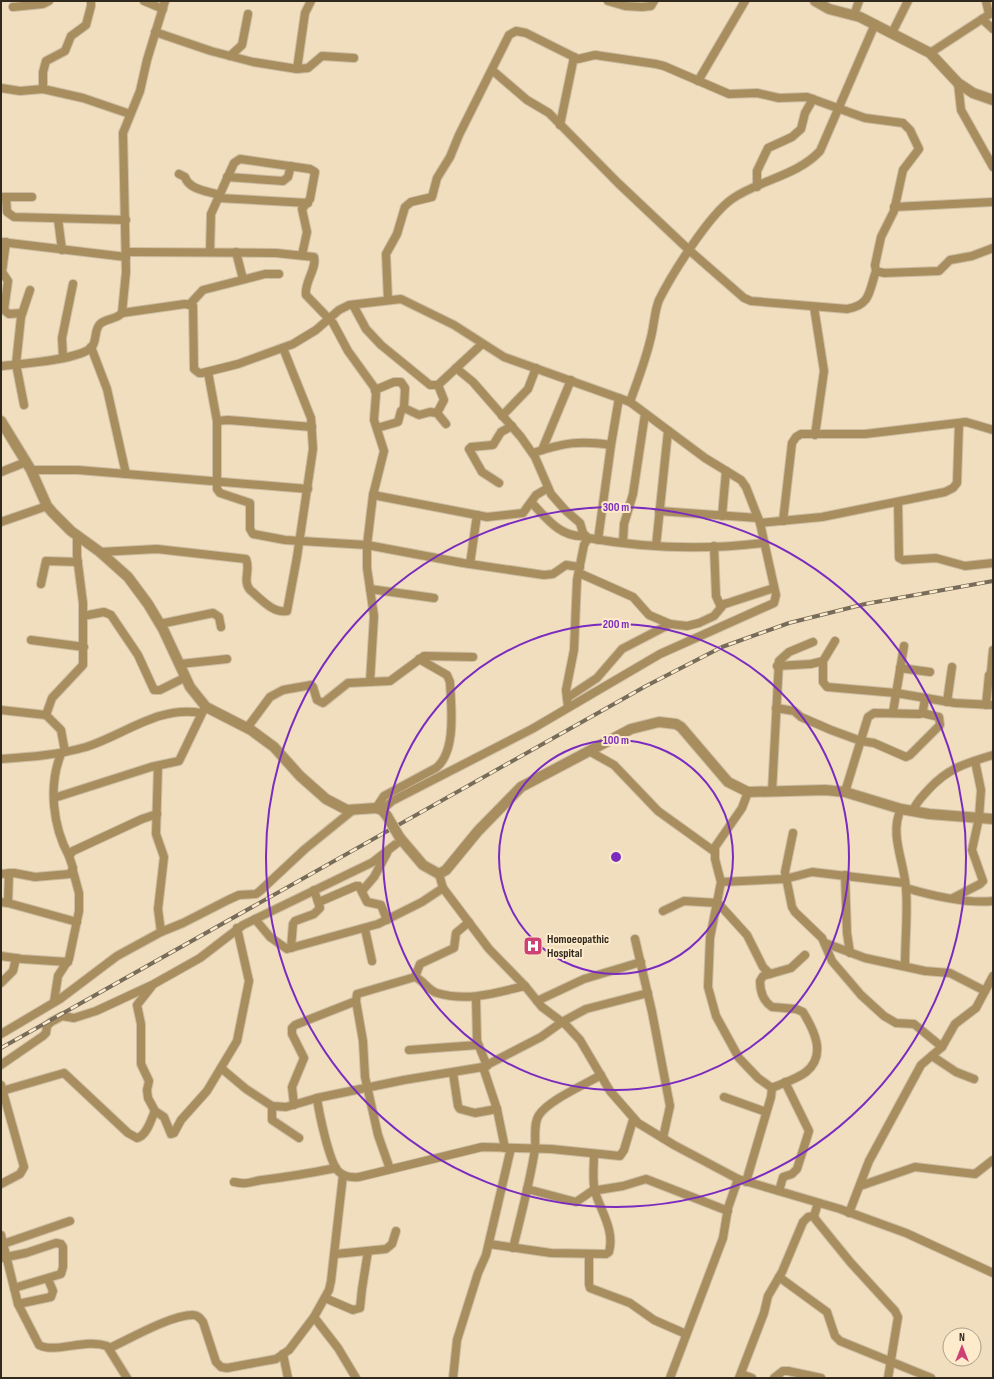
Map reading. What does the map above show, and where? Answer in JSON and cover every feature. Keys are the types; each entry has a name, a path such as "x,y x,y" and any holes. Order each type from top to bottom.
{"street":[{"path":"13,7 43,4 49,1"},
{"path":"43,89 43,72 46,61 66,51 71,36 86,25 91,1"},
{"path":"122,313 126,280 126,220 122,138 140,91 155,32 164,5 144,1"},
{"path":"297,69 305,13 311,1"},
{"path":"608,1 642,8 651,6 654,1"},
{"path":"698,81 745,1"},
{"path":"815,1 829,9 854,15 875,24 930,53 958,83 973,92 993,100"},
{"path":"854,15 859,1"},
{"path":"892,33 908,1"},
{"path":"930,53 991,13 986,1"},
{"path":"230,56 242,45 248,14"},
{"path":"982,19 993,29"},
{"path":"630,402 650,342 659,301 690,250 711,220 731,199 778,178 815,157 823,145 875,24"},
{"path":"388,300 386,254 397,234 405,207 411,202 432,197 438,178 450,157 462,128 509,35 516,31 526,33 574,58 595,55 656,64 729,94 757,93 779,98 802,97 813,99 865,118 903,123 910,130 919,149 903,170 894,207 881,237 875,265 876,271 864,304 858,308 847,309 751,301 744,298 618,183 549,114 519,94 492,70"},
{"path":"155,32 230,56 297,69 308,68 322,56 354,58"},
{"path":"560,125 574,58"},
{"path":"958,83 961,110 993,167"},
{"path":"1,88 20,91 43,89 83,98 130,114"},
{"path":"757,187 756,171 768,148 792,138 801,130 805,114 813,99"},
{"path":"210,252 211,214 234,163 240,159 310,169 315,172 310,199 302,209 307,232 302,255"},
{"path":"227,177 283,181 288,177 291,166"},
{"path":"179,174 185,177 191,186 219,196 308,203"},
{"path":"32,197 3,197 7,212 14,217 126,220"},
{"path":"894,207 993,202"},
{"path":"58,219 62,250"},
{"path":"22,313 9,314 4,310 8,281 2,272 3,242 62,250 126,255 236,252 302,255 314,257 315,260 306,288 306,295 335,326 348,351 375,390 377,398 374,420 384,451 374,495 367,545 367,568 374,616 370,682"},
{"path":"876,271 884,273 939,271 950,260 972,256 993,248"},
{"path":"236,252 243,279"},
{"path":"1,366 64,358 87,350 95,342 99,325 102,322 120,316 122,313 190,304 203,290 265,274 279,274"},
{"path":"64,358 62,338 73,284"},
{"path":"24,405 16,364 22,313 30,290"},
{"path":"1,759 63,753 91,745 162,715 203,710 247,728 280,752 300,776 322,796 347,810 382,811 392,801 526,732 660,654 770,606 776,600 759,521 744,483 668,431 630,402 504,357 454,325 401,299 341,308 329,319 304,337 283,348 208,372 199,373 194,369 195,309 190,304"},
{"path":"353,305 366,329 380,345 426,383 438,385"},
{"path":"814,307 824,371 815,435"},
{"path":"438,385 482,344"},
{"path":"91,347 106,389 126,474"},
{"path":"100,552 157,549 246,559 249,565 247,586 275,610 282,612 287,611 312,460 312,427 309,409 283,348"},
{"path":"456,368 473,382 512,426 533,453 548,488 560,504 580,523 586,537 579,570 574,650 566,685 568,707"},
{"path":"502,416 528,389 536,368"},
{"path":"208,372 217,422 218,492 250,503 250,529 253,534 285,540 300,539 367,545 470,564 544,575 553,574 566,565 633,597 649,616 670,624 694,626 714,616 721,607 728,602 774,588"},
{"path":"542,450 571,380"},
{"path":"375,390 394,382 401,382 405,388 404,408 401,411 398,422 377,428"},
{"path":"437,413 444,400 438,385"},
{"path":"598,540 619,398"},
{"path":"404,408 419,415 430,412 437,413 446,424"},
{"path":"623,542 624,524 633,494 646,414"},
{"path":"217,422 228,420 312,427"},
{"path":"659,511 722,516 759,521 783,521 830,516 945,492 953,488 957,483 959,423"},
{"path":"783,521 792,443 796,437 801,434 865,434 959,423 973,423 993,430"},
{"path":"2,424 29,466 47,506 77,535 100,552 132,581 160,624 203,710"},
{"path":"499,483 482,472 469,449 471,447 493,445 501,432 512,426"},
{"path":"656,546 668,431"},
{"path":"533,453 559,444 572,442 593,442 611,446"},
{"path":"1,472 29,466 217,480 308,489"},
{"path":"722,516 726,471"},
{"path":"374,495 491,517 520,514 525,512 536,495 548,488"},
{"path":"898,502 899,558 903,560 936,558 965,566 993,563"},
{"path":"532,503 554,526 570,535 598,540 656,546 737,546 764,543"},
{"path":"1,522 47,506"},
{"path":"470,564 477,514"},
{"path":"46,715 52,698 83,665 83,616 77,535"},
{"path":"714,546 716,596 721,607"},
{"path":"41,584 46,561 78,562"},
{"path":"370,589 434,598"},
{"path":"83,616 104,612 111,615 138,655 154,690 160,690 186,677"},
{"path":"160,624 213,613 220,617 221,627"},
{"path":"567,698 597,678 622,649 670,624"},
{"path":"31,640 84,647"},
{"path":"835,640 823,661 823,682 827,688 896,693 947,702 989,705 993,650"},
{"path":"772,792 777,666 782,657 814,642"},
{"path":"893,712 904,646"},
{"path":"247,728 265,700 279,691 311,685 317,700 323,703 348,683 390,681 419,659 429,655 473,657"},
{"path":"180,664 227,659"},
{"path":"419,659 447,675 450,682 452,730 444,760 436,768 384,796 382,811 401,839 423,865 439,874 443,888 489,949 526,986 546,1011 562,1022 580,1040 610,1091 633,1120 663,1138 742,1180 849,1213 906,1233 993,1273"},
{"path":"777,666 811,664 823,661"},
{"path":"947,702 952,667"},
{"path":"900,668 930,672"},
{"path":"922,713 925,698"},
{"path":"776,708 794,711 801,717 831,730 861,741 874,743 901,756 910,755 940,725 939,717 922,713 917,715 893,712 870,715 861,741 845,792"},
{"path":"1,710 46,715 62,730 63,753 58,760 54,798 58,834 69,856 80,899 77,922 68,962 58,976 54,1002"},
{"path":"54,798 179,761 203,710"},
{"path":"439,874 446,870 473,836 514,793 589,751 635,728 659,722 676,724 681,727 728,782 748,792 825,790 845,792 902,809 932,815 993,819"},
{"path":"589,751 614,765 658,811 715,852"},
{"path":"913,810 916,803 939,778 958,766 993,755"},
{"path":"953,898 983,881 972,850 979,818 981,790 975,761"},
{"path":"158,766 157,839 164,857 158,909 161,932"},
{"path":"748,792 742,808 719,840 715,852 721,882 710,938 709,993 716,1016 739,1058 758,1078 772,1088"},
{"path":"902,809 897,819 897,838 906,885 905,966"},
{"path":"1,1034 54,1002 117,956 161,932 183,924 228,900 260,891 305,849 353,810"},
{"path":"69,856 73,851 142,819 157,814"},
{"path":"793,833 786,864 785,879 793,910 825,943 850,954 865,958 925,971 950,974 985,991"},
{"path":"1,1065 43,1036 46,1033 47,1026 51,1022 62,1016 74,1018 96,1011 152,985 200,958 237,928 373,862 401,839"},
{"path":"362,891 374,877 387,852"},
{"path":"72,871 66,875 35,877 5,873 4,903 77,922"},
{"path":"721,882 785,879 812,872 846,875 906,885 928,895 953,898 973,903 993,901"},
{"path":"846,875 847,933 850,954"},
{"path":"319,902 359,886 367,902 381,905 387,920"},
{"path":"255,919 272,939 283,947 291,948 365,928 387,920 422,902 443,888"},
{"path":"291,948 294,921 318,911 320,908 314,890"},
{"path":"663,911 684,901 718,903 747,935 763,966 770,974"},
{"path":"415,977 420,964 454,948 456,932 470,922"},
{"path":"152,985 137,1005 140,1024 142,1064 149,1080 147,1090 148,1098 155,1111 164,1117 170,1133 174,1133 181,1120 207,1091 237,1041 248,987 248,972 237,928"},
{"path":"365,928 372,961"},
{"path":"635,940 648,993 670,1106 663,1138"},
{"path":"825,943 832,961 861,995 884,1016 898,1023 914,1024 942,1047"},
{"path":"772,1088 802,1075 812,1067 818,1040 803,1012 799,1010 772,1007 766,1002 761,994 760,981 761,978 770,974 791,968 805,955"},
{"path":"1,956 68,962"},
{"path":"1,983 13,971 16,958"},
{"path":"537,1001 584,979 641,962"},
{"path":"849,1213 869,1161 920,1065 942,1047 955,1024 976,1008 993,976"},
{"path":"390,1169 378,1135 367,1089 363,1041 356,997 360,992 415,977 418,978 427,988 437,993 458,997 476,997 526,986"},
{"path":"221,1068 246,1089 272,1106 280,1108 317,1098 367,1089 404,1080 453,1073 485,1066 547,1034 562,1022 592,1006 648,993"},
{"path":"461,1378 454,1374 457,1340 489,1244 508,1148 478,1045 476,997"},
{"path":"294,1105 292,1087 304,1058 292,1034 292,1028 295,1025 356,1001"},
{"path":"409,1050 478,1045"},
{"path":"932,1056 961,1075 974,1079"},
{"path":"1,1184 20,1174 24,1167 4,1113 2,1088 64,1073 128,1133 137,1138 146,1132 155,1111"},
{"path":"453,1073 458,1106 460,1110 475,1113 497,1109"},
{"path":"514,1248 535,1149 537,1121 539,1115 555,1102 600,1075"},
{"path":"778,1191 783,1177 792,1174 797,1169 809,1131 785,1082"},
{"path":"670,1378 723,1238 728,1211 742,1180 766,1112 772,1093 772,1088"},
{"path":"724,1097 766,1112"},
{"path":"317,1098 322,1124 336,1168 343,1175 349,1177 358,1177 475,1148 535,1149 620,1156 624,1150 633,1120"},
{"path":"272,1106 272,1120 299,1138"},
{"path":"489,1244 551,1253 606,1254 610,1249 606,1216 595,1190 594,1154"},
{"path":"860,1186 915,1167 975,1174 993,1160"},
{"path":"234,1182 245,1185 261,1180 291,1177 336,1168"},
{"path":"110,1348 168,1321 194,1315 199,1317 203,1322 216,1362 221,1367 270,1361 289,1350 314,1317 325,1298 331,1281 336,1254 343,1175"},
{"path":"527,1189 576,1202 584,1198 589,1192 595,1190 623,1186 646,1179 728,1211"},
{"path":"818,1203 814,1216 816,1220 851,1263 895,1311 898,1322 888,1378"},
{"path":"752,1378 740,1376 764,1313 768,1296 803,1222 808,1217 814,1216"},
{"path":"3,1244 70,1221"},
{"path":"336,1254 386,1249 390,1247 396,1231"},
{"path":"1,1235 4,1257 18,1304 37,1342 43,1348 89,1343 102,1344 110,1348 127,1378"},
{"path":"4,1257 60,1243 63,1247 63,1271 58,1276 14,1288"},
{"path":"325,1298 353,1310 360,1308 368,1251"},
{"path":"589,1254 590,1288 630,1304 654,1320 686,1334"},
{"path":"778,1277 827,1312 835,1336 840,1341 932,1378"},
{"path":"18,1304 51,1297 53,1291 48,1278"},
{"path":"314,1317 338,1348 356,1378"},
{"path":"283,1354 288,1378"},
{"path":"774,1378 783,1371 821,1378"}],"railway":[{"path":"1,1048 646,686 722,647 789,623 865,604 993,581"}],"place":[{"name":"Homoeopathic Hospital","path":"533,946"}]}
